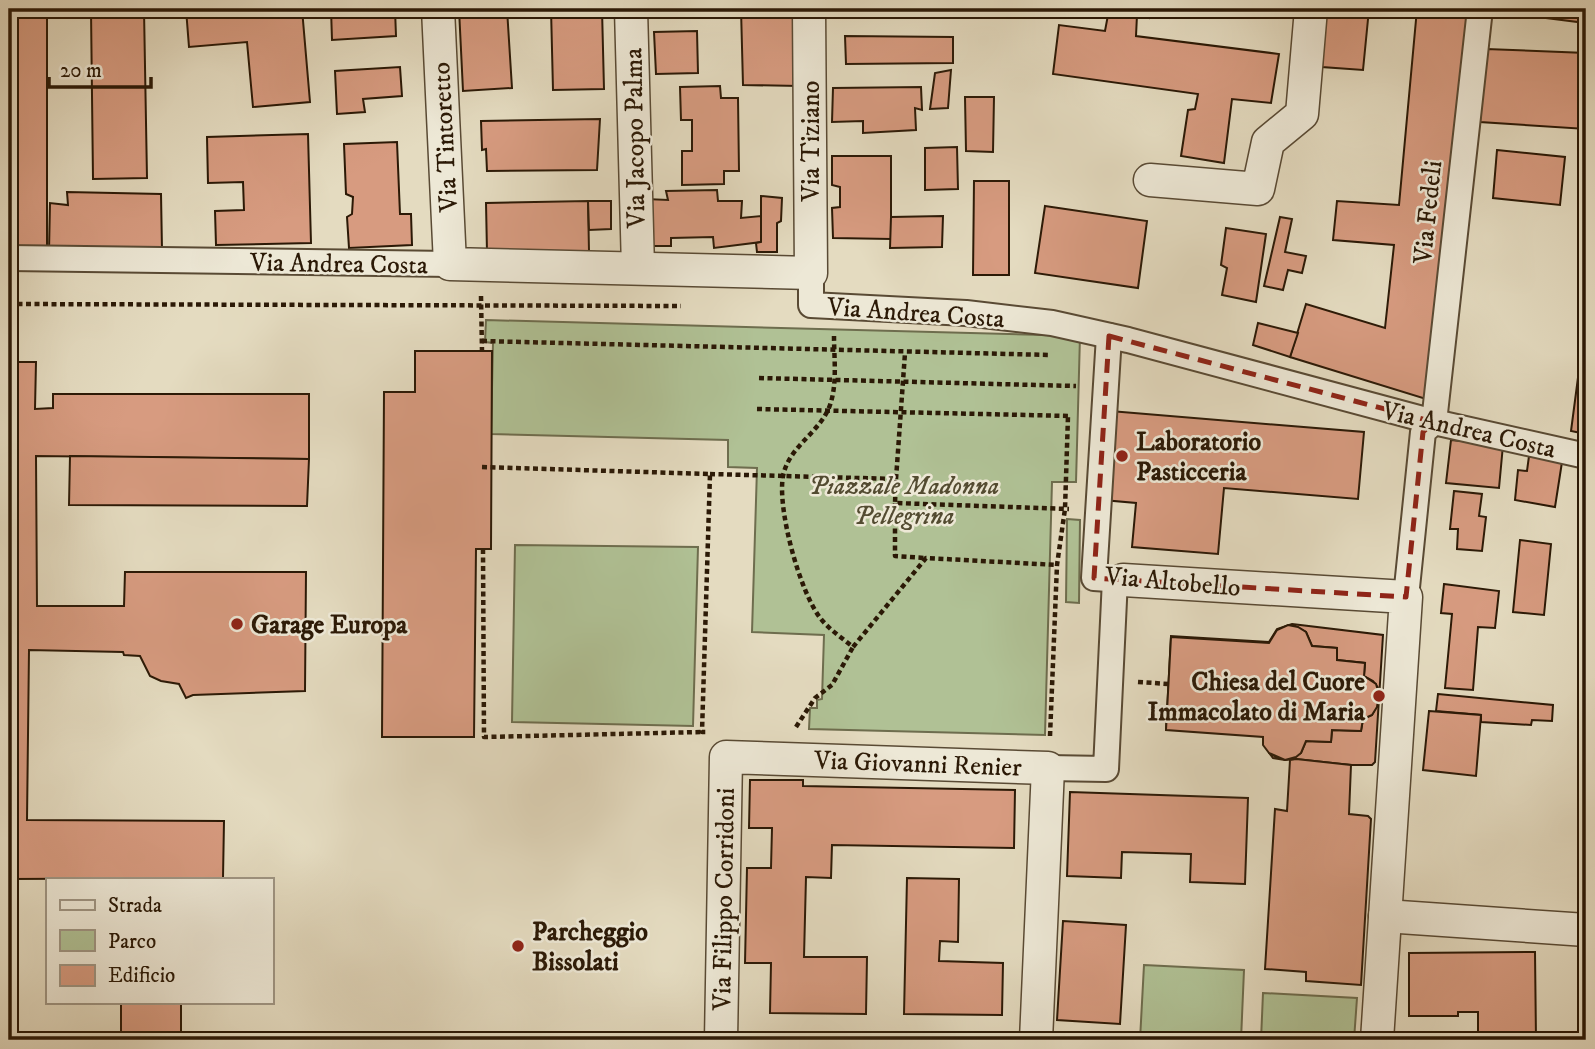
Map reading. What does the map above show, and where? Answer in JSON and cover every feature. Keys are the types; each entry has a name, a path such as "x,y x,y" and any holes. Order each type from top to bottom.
{"street":[{"name":"Via Tintoretto","path":"438,9 450,264"},
{"name":"Via Jacopo Palma","path":"631,9 638,268"},
{"name":"Via Tiziano","path":"809,9 811,273"},
{"path":"1150,180 1258,189 1268,142 1302,114 1311,9"},
{"name":"Via Fedeli","path":"1434,422 1479,9"},
{"name":"Via Andrea Costa","path":"9,258 450,264 811,273 811,305 967,313 1052,323 1434,422 1586,456"},
{"name":"Via Altobello","path":"1109,336 1094,578 1406,597"},
{"path":"1377,1040 1406,597 1423,432 1434,422"},
{"path":"1048,768 1106,769 1119,579"},
{"name":"Via Giovanni Renier","path":"720,745 1048,768 1037,1040"},
{"name":"Via Filippo Corridoni","path":"720,745 721,1040"},
{"path":"1385,916 1586,930"}],"path":[{"path":"481,265 482,351"},
{"path":"9,304 691,306"},
{"path":"835,306 835,380 828,410 794,450 783,476 786,528 802,581 821,620 853,647"},
{"path":"482,341 1054,355"},
{"path":"905,353 896,480 895,556 1057,565"},
{"path":"759,378 1106,387"},
{"path":"757,409 1104,417"},
{"path":"1048,768 1057,565 1065,509 1068,416"},
{"path":"482,467 896,480"},
{"path":"702,732 710,474"},
{"path":"895,503 1098,510"},
{"path":"483,549 484,737 702,732 720,745"},
{"path":"806,733 792,733 815,698 832,685 853,647 926,558"},
{"path":"1129,681 1169,684"}],"highlighted area":[{"path":"1109,336 1434,422 1423,432 1406,597 1094,578"}],"green space":[{"name":"Piazzale Madonna Pellegrina","path":"486,320 1080,336 1076,482 1052,482 1045,735 809,729 810,708 817,708 817,700 822,699 824,635 752,632 757,468 728,467 728,440 491,434 493,343 485,342"},
{"path":"1067,519 1080,520 1079,603 1066,602"},
{"path":"515,545 698,547 693,726 512,722"},
{"path":"1144,965 1244,970 1241,1040 1140,1040"},
{"path":"1263,993 1357,998 1354,1040 1261,1040"}],"building":[{"path":"9,9 47,9 47,250 9,251"},
{"path":"186,9 302,9 310,102 253,107 247,42 189,47"},
{"path":"331,9 395,9 396,36 332,40"},
{"path":"459,9 507,9 512,88 463,91"},
{"path":"551,9 602,9 604,89 553,90"},
{"path":"741,9 798,9 799,86 743,85"},
{"path":"898,9 898,10 852,10"},
{"path":"1099,9 1150,9 1149,18 1137,15 1136,36 1279,54 1271,103 1232,99 1224,163 1181,156 1188,110 1195,109 1198,94 1053,74 1059,25 1105,31 1108,15 1098,15"},
{"path":"1326,9 1369,9 1363,70 1322,67"},
{"path":"1417,9 1470,9 1426,399 1290,357 1306,304 1385,328 1394,245 1333,240 1337,201 1399,205"},
{"path":"1523,9 1586,9 1586,23 1522,15"},
{"path":"144,10 147,178 93,179 91,11"},
{"path":"697,31 698,73 656,74 654,32"},
{"path":"845,36 953,37 953,63 846,64"},
{"path":"1486,49 1586,53 1586,129 1480,122"},
{"path":"400,67 402,96 363,99 365,112 337,114 335,71"},
{"path":"951,70 948,108 930,109 935,73"},
{"path":"720,86 721,98 738,98 739,171 724,171 724,184 682,185 682,151 692,151 692,120 681,120 680,87"},
{"path":"921,87 922,110 915,108 916,130 863,133 863,121 832,122 833,88"},
{"path":"965,97 994,97 993,152 966,151"},
{"path":"600,119 597,170 487,171 486,149 482,150 481,121"},
{"path":"308,134 311,243 216,245 215,211 244,210 243,182 208,183 207,137"},
{"path":"397,142 400,214 411,214 412,245 349,248 347,217 352,214 353,197 346,194 344,144"},
{"path":"957,147 958,189 925,190 925,148"},
{"path":"1497,150 1565,157 1560,205 1493,198"},
{"path":"832,156 891,156 891,239 833,238 832,208 840,207 840,187 832,185"},
{"path":"974,181 1009,181 1009,275 973,275"},
{"path":"717,190 718,201 742,201 741,218 761,216 761,242 714,248 713,237 671,238 671,246 648,246 646,199 668,200 666,191"},
{"path":"67,192 161,194 162,250 49,251 50,203 68,205"},
{"path":"761,196 782,198 781,221 777,223 777,252 757,252 756,243 761,242"},
{"path":"588,201 589,251 487,252 486,203"},
{"path":"588,201 611,201 611,229 589,230"},
{"path":"1045,206 1147,221 1138,288 1035,273"},
{"path":"943,216 942,247 890,248 891,217"},
{"path":"1280,217 1292,219 1285,252 1306,256 1302,273 1288,270 1283,290 1264,286"},
{"path":"1226,228 1266,234 1256,302 1222,295 1227,268 1221,265"},
{"path":"1258,323 1298,333 1290,357 1253,345"},
{"path":"415,351 492,351 491,549 476,549 474,737 382,737 384,392 415,392"},
{"path":"9,362 36,362 35,409 53,408 53,394 309,394 309,459 36,456 37,606 124,606 125,572 306,572 305,691 193,695 186,698 179,684 150,676 140,656 124,655 123,652 29,650 27,820 224,821 223,878 9,879"},
{"path":"1579,370 1586,371 1586,434 1571,431"},
{"path":"1110,411 1364,432 1358,499 1224,488 1218,554 1132,547 1136,503 1103,500"},
{"path":"1451,440 1503,445 1499,488 1446,483"},
{"path":"70,456 309,459 307,506 69,505"},
{"path":"1529,456 1562,462 1555,507 1515,500 1518,470 1527,471"},
{"path":"1454,491 1482,494 1479,516 1486,517 1482,551 1457,549 1458,529 1450,529"},
{"path":"1520,540 1551,544 1544,615 1513,612"},
{"path":"1444,584 1499,591 1495,628 1478,627 1473,690 1445,688 1452,614 1441,613"},
{"name":"Chiesa del Cuore Immacolato di Maria","path":"1292,624 1383,635 1375,762 1372,765 1285,760 1273,758 1269,753 1280,759 1290,759 1301,753 1306,741 1331,742 1332,730 1361,731 1363,719 1372,715 1378,704 1379,689 1373,681 1364,676 1365,663 1337,660 1337,648 1312,646 1306,632 1293,625 1277,630 1269,643 1171,637 1166,730 1171,636 1269,642 1277,629"},
{"path":"1288,625 1306,632 1312,646 1337,648 1337,660 1365,663 1364,676 1376,684 1379,694 1377,707 1372,715 1363,719 1361,731 1332,730 1331,742 1306,741 1301,753 1285,760 1269,753 1263,745 1263,737 1166,730 1171,637 1269,643 1277,630"},
{"path":"1438,694 1553,705 1552,721 1532,720 1531,725 1481,722 1481,715 1436,711"},
{"path":"1429,711 1481,715 1476,776 1423,770"},
{"path":"1290,760 1351,765 1349,814 1368,816 1371,819 1361,985 1306,981 1306,972 1265,969 1275,809 1287,811"},
{"path":"750,780 803,780 803,786 1015,790 1014,848 832,845 831,878 806,877 804,957 867,957 866,1014 770,1013 771,963 745,963 747,868 771,868 772,828 749,828"},
{"path":"1070,792 1248,798 1245,884 1190,882 1191,854 1122,852 1121,878 1067,876"},
{"path":"907,878 959,879 958,942 940,941 939,961 1003,963 1002,1015 904,1014"},
{"path":"1063,921 1126,925 1120,1024 1057,1020"},
{"path":"1535,952 1536,1040 1478,1040 1478,1012 1458,1012 1458,1016 1409,1016 1409,953"},
{"path":"121,1004 181,1004 181,1040 121,1040"}],"place":[{"name":"Laboratorio Pasticceria","path":"1122,456"},
{"name":"Garage Europa","path":"237,624"},
{"name":"Chiesa del Cuore Immacolato di Maria","path":"1379,696"},
{"name":"Parcheggio Bissolati","path":"518,946"}]}
